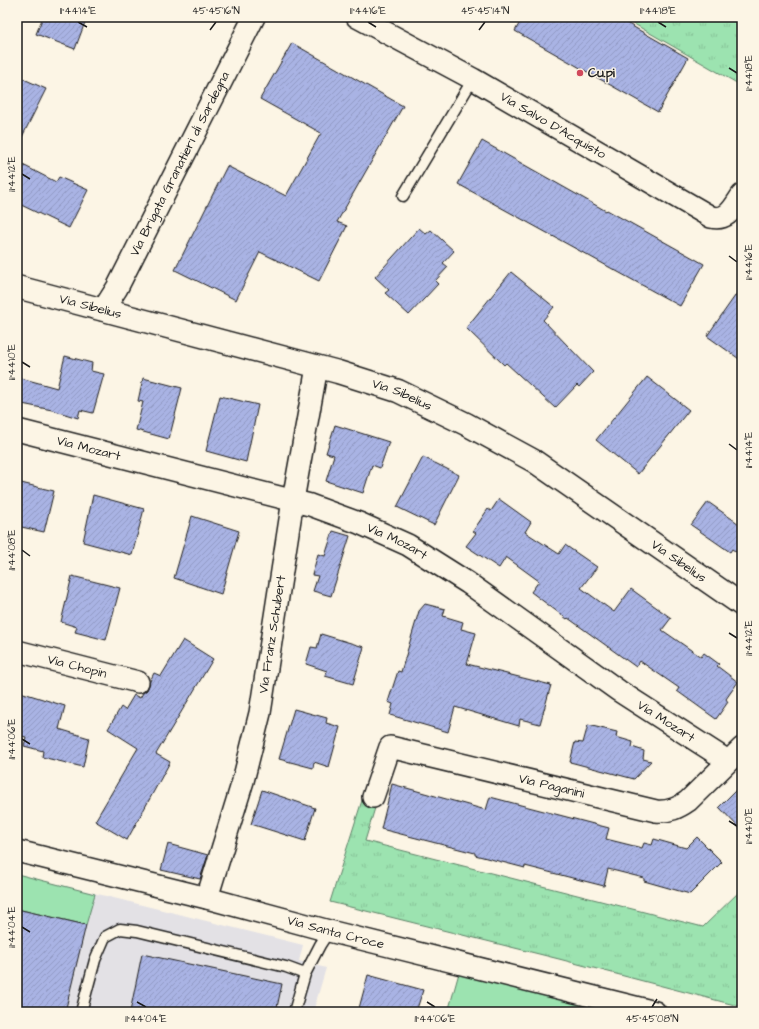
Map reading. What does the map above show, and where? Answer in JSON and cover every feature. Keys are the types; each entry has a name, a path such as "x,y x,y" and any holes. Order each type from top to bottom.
{"street":[{"name":"Via Brigata Granatieri di Sardegna","path":"103,310 117,288 254,17"},
{"name":"Via Salvo D'Acquisto","path":"357,17 473,79 710,217 718,218 725,216 732,210 742,195"},
{"name":"Via Sibelius","path":"17,287 317,367 398,391 466,424 534,461 742,604"},
{"name":"Via Franz Schubert","path":"207,898 243,781 260,713 293,500 317,367"},
{"name":"Via Mozart","path":"17,430 310,504 359,523 408,545 468,583 619,691 735,754"},
{"name":"Via Chopin","path":"17,651 138,682"},
{"name":"Via Paganini","path":"373,796 390,747 664,812 681,806 688,801 735,754"},
{"name":"Via Santa Croce","path":"17,851 207,898 329,931 655,1012"}],"lane":[{"path":"403,196 473,79"},
{"path":"81,1012 95,960 105,937 120,929 137,931 279,965 305,974"},
{"path":"294,1012 305,974 329,931"}],"shaded area":[{"path":"17,874 303,945 299,961 326,968 313,1012 17,1012"}],"green space":[{"path":"622,17 742,17 742,86"},
{"path":"364,794 378,798 365,841 703,927 742,889 742,1007 559,959 330,902"},
{"path":"17,874 95,894 86,925 17,909"},
{"path":"459,973 613,1012 448,1012"}],"building":[{"path":"43,17 87,17 75,49 36,34"},
{"path":"523,17 616,17 688,58 658,112 515,31"},
{"path":"292,43 403,106 337,222 347,226 319,281 260,252 236,300 175,270 227,166 286,196 321,133 260,99"},
{"path":"17,76 46,89 17,147"},
{"path":"482,141 704,264 680,306 458,184"},
{"path":"17,162 56,182 59,177 88,190 69,228 17,203"},
{"path":"419,228 426,234 431,230 454,251 443,263 448,267 435,281 438,284 409,315 385,293 389,290 375,277"},
{"path":"511,272 554,307 543,320 593,372 579,387 577,385 555,408 506,363 504,365 466,328"},
{"path":"742,286 742,361 707,336"},
{"path":"65,356 92,363 91,371 104,374 93,413 80,410 78,418 52,410 17,403 17,377 57,388"},
{"path":"647,377 689,410 638,474 596,440"},
{"path":"143,378 182,388 169,439 136,430 143,402 138,401"},
{"path":"220,396 258,405 246,462 206,451"},
{"path":"335,425 389,442 380,468 372,465 363,493 326,481 334,455 326,453"},
{"path":"423,457 459,475 434,525 397,507"},
{"path":"17,482 54,491 44,532 17,526"},
{"path":"93,495 144,509 132,555 83,542"},
{"path":"499,499 531,522 525,532 559,554 565,545 597,567 581,588 614,612 631,589 671,618 662,630 701,657 704,653 719,664 717,666 738,682 726,699 728,702 716,719 677,691 679,688 640,661 636,667 531,592 539,581 506,557 499,568 466,546 476,533 473,531 488,509 491,511"},
{"path":"708,502 742,526 742,556 732,549 730,552 691,525"},
{"path":"192,516 239,531 221,594 174,578"},
{"path":"333,531 350,536 331,596 313,591 318,576 312,575 318,554 325,556"},
{"path":"72,576 120,588 106,640 75,632 77,627 61,622"},
{"path":"425,604 445,609 443,616 463,622 461,629 476,633 467,664 551,685 540,724 520,719 519,726 455,707 448,732 390,715 393,704 388,702 398,671 401,672 419,611"},
{"path":"321,634 364,647 353,684 325,676 327,671 306,664 311,647 317,648"},
{"path":"183,640 213,659 156,754 170,762 127,840 95,821 138,748 108,729 121,707 125,710 134,695 140,698 147,690 154,673 161,676"},
{"path":"17,691 65,706 59,729 89,738 83,767 42,757 43,751 24,746 26,737 17,735"},
{"path":"294,709 327,718 326,723 340,727 329,767 314,762 313,768 279,759"},
{"path":"588,725 617,732 616,737 633,742 632,747 644,751 643,759 651,761 634,779 570,762 575,742 583,743"},
{"path":"392,784 486,810 490,797 609,828 606,839 642,848 644,843 652,845 654,839 686,848 697,837 722,862 690,894 644,881 644,878 608,869 604,886 525,866 525,868 475,855 475,853 381,829"},
{"path":"742,784 742,831 719,807"},
{"path":"262,790 315,808 305,841 251,824"},
{"path":"168,844 208,855 200,879 161,870"},
{"path":"17,909 86,925 65,1012 17,1012"},
{"path":"142,954 282,984 276,1012 130,1012"},
{"path":"368,975 423,990 416,1012 358,1012"}],"place":[{"name":"Cu.pi","path":"580,73"}]}
